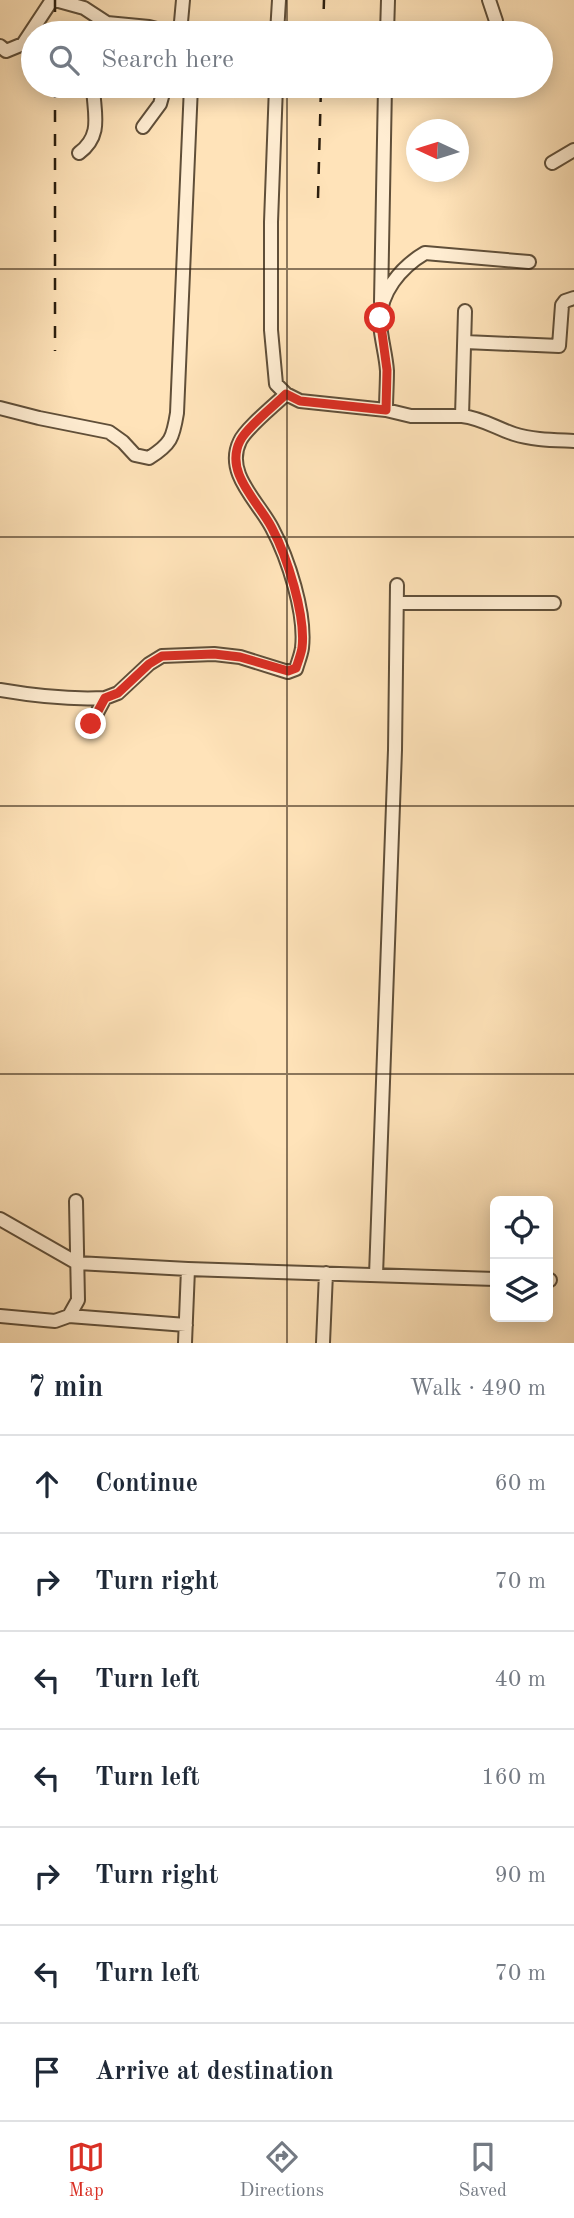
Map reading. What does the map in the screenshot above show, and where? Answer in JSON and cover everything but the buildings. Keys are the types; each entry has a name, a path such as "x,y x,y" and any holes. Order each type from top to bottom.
{"street":[{"path":"39,21 53,0 85,4 105,21"},
{"path":"181,21 183,0"},
{"path":"277,21 278,0"},
{"path":"387,21 388,0"},
{"path":"489,0 496,20"},
{"path":"0,46 6,51 21,45"},
{"path":"79,153 91,144 96,133 94,98"},
{"path":"143,127 162,98"},
{"path":"0,408 109,432 135,455 149,458 166,448 173,436 177,413 190,98"},
{"path":"276,98 271,222 271,330 276,384 286,394 300,401 386,410 411,416 462,416 484,421 519,436 574,441"},
{"path":"385,98 380,318 387,370 386,410"},
{"path":"552,163 574,150"},
{"path":"380,318 384,299 396,278 412,261 425,253 529,262"},
{"path":"465,342 559,346 562,305 574,298"},
{"path":"462,416 464,311"},
{"path":"0,690 49,698 105,698 118,693 149,664 162,656 214,654 240,657 288,671 296,668 302,647 299,608 292,578 272,528 239,477 235,460 240,440 286,394"},
{"path":"376,1275 394,763 397,585"},
{"path":"397,603 554,603"},
{"path":"91,724 105,698"},
{"path":"69,1316 78,1300 76,1200"},
{"path":"0,1219 77,1263 490,1279"},
{"path":"185,1343 188,1269"},
{"path":"323,1343 326,1273"},
{"path":"0,1316 55,1321 69,1316 186,1325"}],"railway":[{"path":"55,0 55,21"},
{"path":"323,21 324,0"},
{"path":"55,98 55,351"},
{"path":"318,198 321,98"}],"route":[{"path":"91,724 105,698 118,693 149,664 162,656 214,654 240,657 288,671 296,668 302,647 299,608 292,578 272,528 239,477 235,460 240,440 286,394 300,401 386,410 387,370 380,318"}]}
